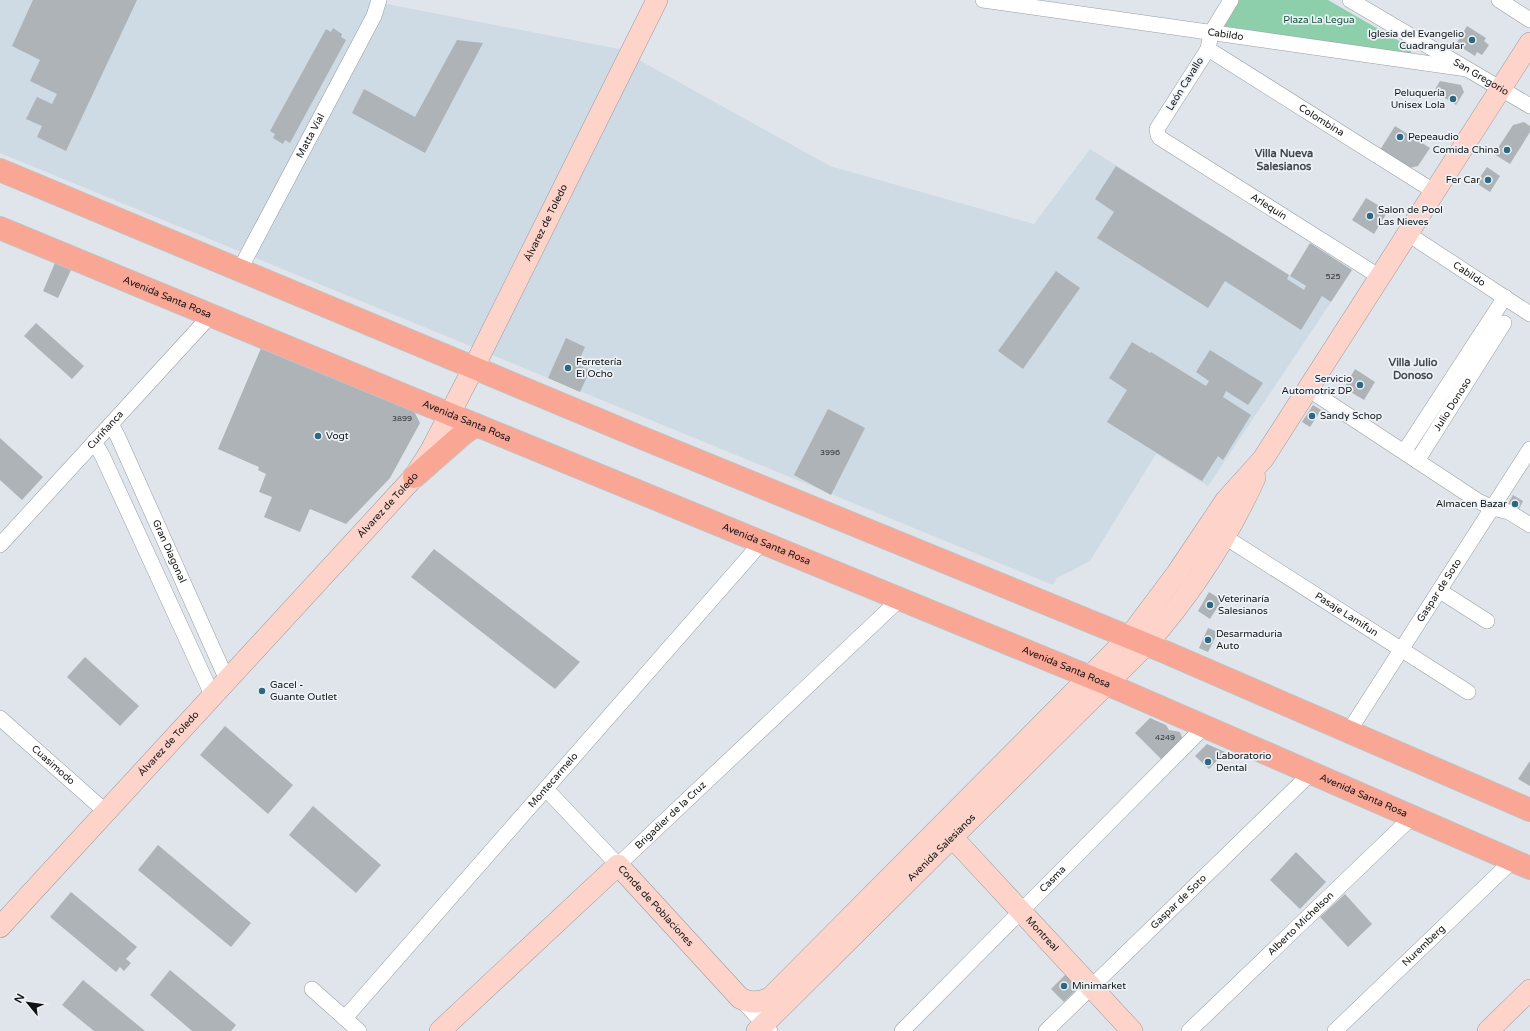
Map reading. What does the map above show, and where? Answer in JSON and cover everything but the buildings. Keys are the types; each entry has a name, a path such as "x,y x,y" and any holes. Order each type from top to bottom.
{"main road":[{"name":"Álvarez de Toledo","path":"0,927 414,477 430,452 474,367 657,0"},
{"path":"1138,641 1178,573 1226,500 1262,459 1308,389 1530,43"},
{"path":"0,170 239,271 1138,641 1530,810"},
{"name":"Avenida Santa Rosa","path":"0,228 761,543 1098,680 1522,864"},
{"path":"414,477 464,433 476,425"},
{"path":"1138,641 1186,597 1225,537 1249,491 1262,459"},
{"name":"Avenida Salesianos","path":"740,998 748,1002 760,1002 771,997 1138,641"},
{"name":"Avenida Salesianos","path":"764,1029 953,838 1098,680"},
{"name":"Montreal","path":"953,838 1132,1031"},
{"name":"Conde de Poblaciones","path":"618,865 740,998"},
{"name":"Brigadier de la Cruz","path":"440,1031 618,865"},
{"path":"1488,1031 1530,990"}],"street":[{"name":"Matta Vial","path":"239,271 374,16 379,0"},
{"name":"Cabildo","path":"983,0 1053,5 1211,33 1467,69"},
{"path":"1211,33 1231,0"},
{"name":"San Gregorio","path":"1350,0 1371,5 1467,69 1530,106"},
{"path":"1499,0 1530,20"},
{"name":"León Cavallo","path":"1158,134 1157,129 1208,49 1211,33"},
{"name":"Colombina","path":"1208,49 1435,192"},
{"name":"Arlequín","path":"1158,134 1167,142 1380,277"},
{"name":"Cabildo","path":"1408,234 1530,314"},
{"name":"Julio Donoso","path":"1417,461 1482,344 1505,297"},
{"name":"Curiñanca","path":"0,545 211,315"},
{"name":"Julio Donoso","path":"1404,452 1482,344 1504,323"},
{"path":"1308,389 1478,501 1493,508 1509,512 1530,525"},
{"name":"Gran Diagonal","path":"110,424 118,437 228,680"},
{"path":"94,442 115,483 211,697"},
{"name":"Gaspar de Soto","path":"1349,732 1530,449"},
{"name":"Pasaje Lamifun","path":"1225,537 1468,692"},
{"name":"Montecarmelo","path":"345,1018 761,543"},
{"path":"1440,591 1487,621"},
{"name":"Brigadier de la Cruz","path":"618,865 900,599"},
{"name":"Cuasimodo","path":"0,718 106,812"},
{"name":"Casma","path":"902,1031 1022,912 1204,727"},
{"name":"Gaspar de Soto","path":"1046,1031 1311,773"},
{"name":"Conde de Poblaciones","path":"546,789 618,865"},
{"name":"Alberto Michelson","path":"1189,1031 1412,817"},
{"name":"Nuremberg","path":"1335,1031 1522,864"},
{"path":"312,990 359,1031"},
{"name":"Conde de Poblaciones","path":"740,998 764,1029"}],"shaded area":[{"path":"0,0 366,0 619,49 830,166 1034,224 1090,149 1331,302 1208,486 1156,454 1090,561 1057,578 1053,585 0,153"}],"green space":[{"name":"Plaza La Legua","path":"1238,0 1328,0 1408,46 1413,55 1223,26"}],"place":[{"name":"Iglesia del Evangelio Cuadrangular","path":"1472,40"},
{"name":"Peluquería Unisex Lola","path":"1453,99"},
{"name":"Pepeaudio","path":"1400,137"},
{"name":"Comida China","path":"1507,150"},
{"name":"Fer Car","path":"1488,180"},
{"name":"Salon de Pool Las Nieves","path":"1370,216"},
{"name":"Ferretería El Ocho","path":"568,368"},
{"name":"Servicio Automotriz DP","path":"1360,385"},
{"name":"Sandy Schop","path":"1312,416"},
{"name":"Vogt","path":"318,436"},
{"name":"Almacen Bazar","path":"1515,504"},
{"name":"Veterinaría Salesianos","path":"1210,605"},
{"name":"Desarmaduria Auto","path":"1208,640"},
{"name":"Gacel - Guante Outlet","path":"262,691"},
{"name":"Laboratorio Dental","path":"1208,762"},
{"name":"Minimarket","path":"1064,986"}],"district":[{"name":"Villa Nueva Salesianos","path":"1284,159"},
{"name":"Villa Julio Donoso","path":"1413,368"}]}
